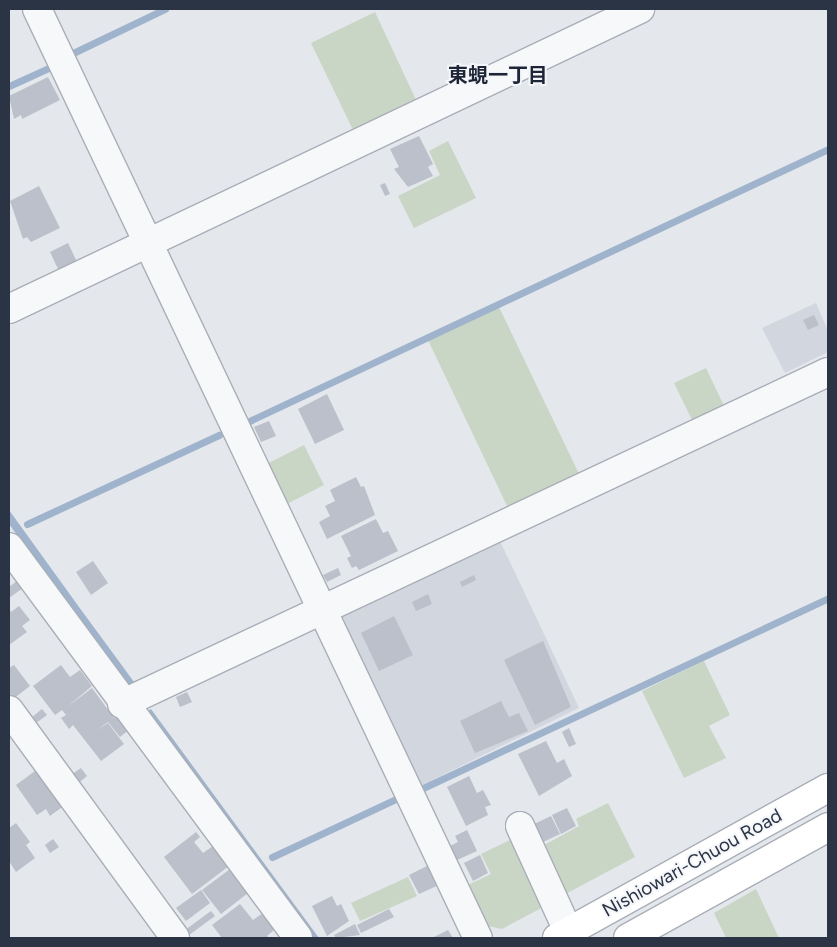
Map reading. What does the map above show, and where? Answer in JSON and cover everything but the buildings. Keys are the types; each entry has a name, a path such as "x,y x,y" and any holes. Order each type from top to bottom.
{"main road":[{"name":"Nishiowari-Chuou Road","path":"562,935 828,788"},
{"name":"Nishiowari-Chuou Road","path":"628,938 828,828"}],"street":[{"path":"37,9 322,613 478,938"},
{"path":"9,309 640,9"},
{"path":"122,704 322,613 828,372"},
{"path":"9,547 122,704 298,938"},
{"path":"9,710 175,938"},
{"path":"520,826 562,935"}],"shaded area":[{"path":"816,303 828,331 828,352 785,373 762,328"},
{"path":"499,539 579,708 416,788 336,619"}],"green space":[{"path":"375,12 417,102 354,132 311,43"},
{"path":"448,141 476,198 414,228 398,196 440,175 429,151"},
{"path":"499,307 580,476 509,510 428,340"},
{"path":"706,368 725,408 693,422 674,383"},
{"path":"304,445 324,485 279,508 259,468"},
{"path":"704,661 730,715 709,726 726,758 684,778 642,691"},
{"path":"608,803 635,857 558,898 537,849 579,826 576,819"},
{"path":"514,838 547,905 502,929 483,925 466,886 491,874 481,854"},
{"path":"408,877 417,896 360,921 351,903"},
{"path":"756,889 779,938 726,938 714,913"}],"water":[{"path":"9,510 137,686 129,691 9,524"},
{"path":"151,709 319,938 312,938 145,713"}],"waterway":[{"path":"73,53 165,9"},
{"path":"9,86 53,66"},
{"path":"245,423 828,149"},
{"path":"27,524 219,435"},
{"path":"423,788 828,598"},
{"path":"272,857 396,799"}],"district":[{"name":"東蜆一丁目","path":"498,75"}]}
